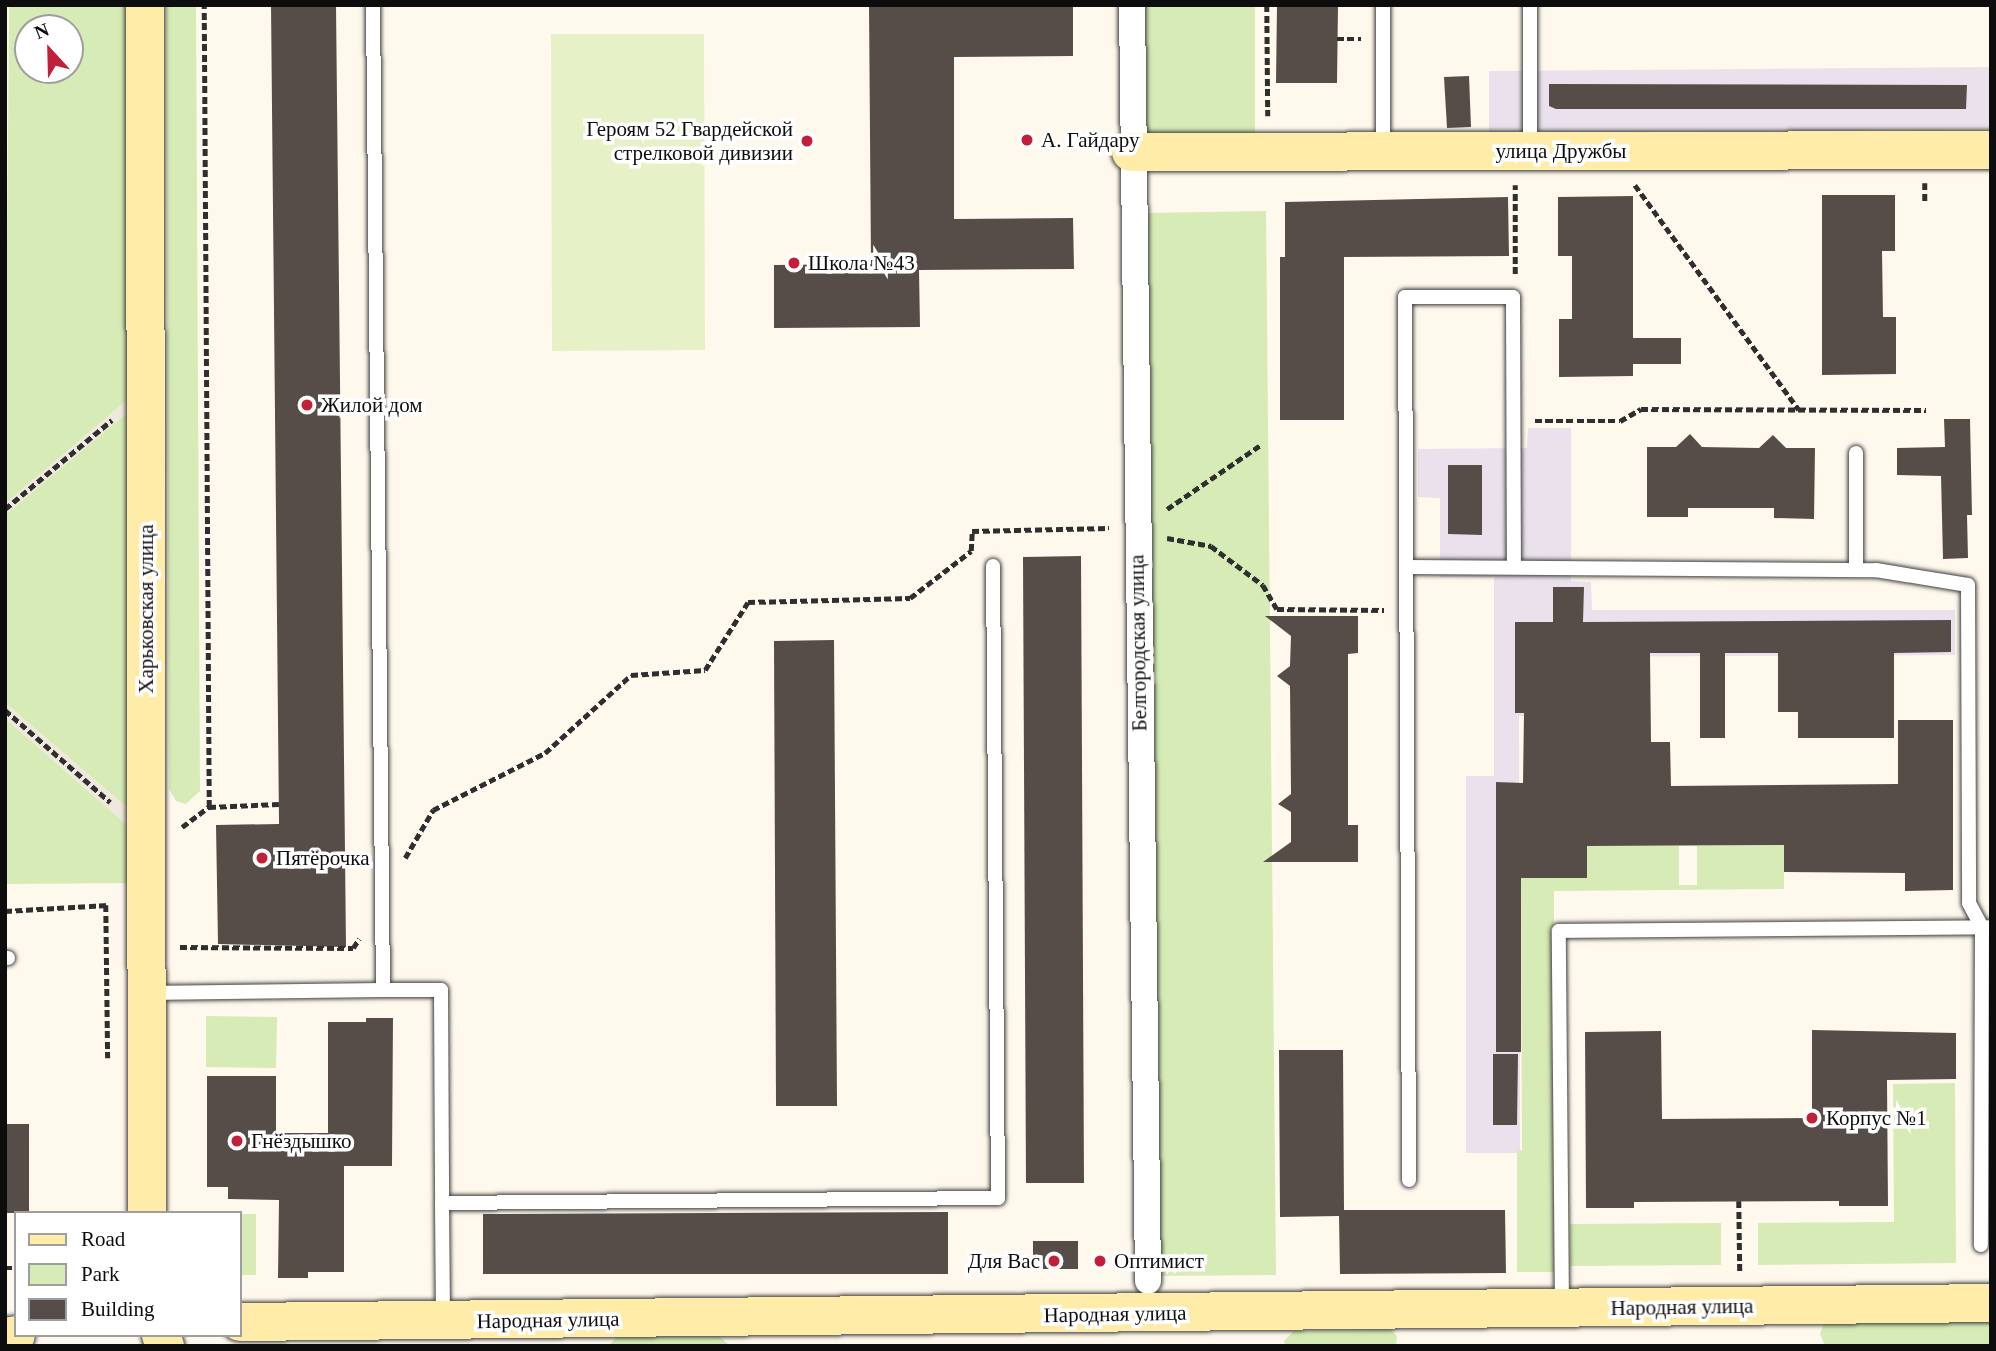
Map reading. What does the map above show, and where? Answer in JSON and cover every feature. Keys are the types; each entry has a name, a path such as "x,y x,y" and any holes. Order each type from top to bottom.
{"street":[{"name":"Харьковская улица","path":"145,5 147,834 144,993 147,1211"},
{"name":"Белгородская улица","path":"1132,5 1131,152 1148,1281"},
{"name":"улица Дружбы","path":"1131,152 1383,152 1523,164 1991,150"},
{"name":"Народная улица","path":"242,1322 1991,1303"}],"lane":[{"path":"373,5 383,990"},
{"path":"1383,5 1383,152"},
{"path":"1523,164 1530,5"},
{"path":"1409,1180 1405,297 1513,297 1514,567"},
{"path":"1856,453 1856,570"},
{"path":"442,1203 998,1198 993,566"},
{"path":"1406,567 1856,570 1968,585 1969,903 1986,927 1982,1245"},
{"path":"1562,1308 1559,931 1986,927"},
{"path":"144,993 441,990 443,1321"}],"path":[{"path":"204,5 209,807"},
{"path":"1267,5 1268,152"},
{"path":"1513,297 1523,164"},
{"path":"1628,176 1667,223 1799,410"},
{"path":"5,509 146,391"},
{"path":"1513,421 1620,421 1641,409 1926,410"},
{"path":"1137,526 1262,444"},
{"path":"144,947 353,948 433,810 545,753 631,675 705,670 748,602 911,598 971,551 972,531 1137,526 1211,546 1263,585 1277,609 1406,611"},
{"path":"5,710 147,834 176,831 209,807 279,804"},
{"path":"5,911 144,904"},
{"path":"1739,1201 1740,1278"}],"shaded area":[{"path":"1991,67 1991,129 1489,133 1489,71"},
{"path":"133,395 134,407 5,515 5,504"},
{"path":"1528,428 1571,428 1571,581 1591,582 1592,610 1955,610 1955,655 1553,657 1553,716 1519,716 1520,1153 1466,1153 1466,776 1494,776 1494,577 1440,577 1440,498 1418,497 1418,449 1527,448"},
{"path":"5,703 137,816 136,833 5,718"}],"green space":[{"path":"9,5 131,5 133,395 5,504"},
{"path":"166,5 196,5 200,791 186,804 176,801 169,789"},
{"path":"1123,5 1255,5 1255,142 1124,144"},
{"path":"551,34 704,34 705,350 552,351"},
{"path":"1266,211 1276,1275 1154,1276 1144,213"},
{"path":"134,407 137,816 5,703 5,515"},
{"path":"5,718 136,833 137,883 5,884"},
{"path":"1784,845 1784,889 1554,891 1554,1272 1517,1272 1517,1151 1522,1150 1521,878 1587,878 1587,846 1679,846 1679,885 1697,885 1697,846"},
{"path":"206,1016 277,1017 276,1068 206,1067"},
{"path":"1955,1083 1956,1263 1758,1265 1758,1223 1894,1222 1893,1084"},
{"path":"242,1214 256,1214 256,1275 242,1275"},
{"path":"1721,1223 1721,1265 1570,1266 1570,1224"},
{"path":"1991,1314 1991,1346 1825,1346 1820,1334 1825,1321"},
{"path":"1391,1330 1397,1336 1396,1346 1285,1346 1284,1341 1294,1331"},
{"path":"618,1336 719,1336 730,1346 608,1346"}],"building":[{"name":"Жилой дом","path":"271,5 336,5 346,947 218,944 216,825 279,824"},
{"path":"869,5 1073,5 1073,56 954,57 954,219 1073,218 1074,269 919,270 920,327 774,328 774,265 871,264"},
{"path":"1277,5 1338,5 1337,83 1276,83"},
{"path":"1469,76 1471,127 1447,128 1444,77"},
{"path":"1549,84 1967,85 1966,109 1556,109 1549,106"},
{"path":"1822,195 1895,195 1895,251 1882,251 1883,317 1896,317 1896,374 1822,375"},
{"path":"1633,196 1633,338 1681,338 1681,364 1633,364 1633,376 1559,377 1559,319 1572,319 1572,256 1558,256 1558,197"},
{"path":"1508,197 1509,256 1344,257 1344,420 1280,420 1280,257 1285,257 1285,202"},
{"path":"1944,419 1970,419 1972,515 1967,515 1968,558 1943,559 1941,476 1897,475 1897,448 1945,447"},
{"path":"1690,434 1702,447 1759,448 1773,435 1786,448 1815,448 1814,519 1774,518 1774,508 1688,508 1688,517 1647,517 1647,447 1676,447"},
{"path":"1448,465 1482,465 1482,535 1448,534"},
{"path":"1081,556 1084,1183 1026,1183 1023,557"},
{"path":"1553,587 1584,587 1583,622 1951,620 1951,652 1894,653 1894,738 1798,738 1798,712 1778,712 1778,653 1725,653 1725,738 1700,738 1700,653 1650,653 1651,742 1670,742 1671,786 1898,784 1898,720 1953,720 1953,890 1905,891 1905,873 1784,872 1784,845 1587,846 1587,878 1521,878 1521,1052 1496,1052 1496,782 1523,783 1524,713 1515,713 1515,622 1553,622"},
{"path":"1265,616 1358,616 1358,653 1348,654 1348,825 1358,825 1358,862 1263,862 1291,842 1291,812 1278,804 1291,794 1290,686 1277,676 1290,666 1291,636"},
{"path":"834,640 837,1106 776,1106 774,641"},
{"path":"366,1018 393,1018 392,1166 344,1166 344,1272 308,1272 308,1278 278,1278 279,1200 228,1199 228,1187 207,1187 207,1076 276,1076 276,1133 328,1133 328,1022 366,1022"},
{"name":"Корпус №1","path":"1812,1030 1956,1033 1956,1079 1887,1080 1888,1206 1839,1206 1839,1201 1634,1202 1634,1208 1586,1208 1585,1032 1661,1031 1662,1119 1812,1118"},
{"path":"1279,1050 1343,1050 1344,1210 1505,1210 1506,1273 1340,1274 1339,1216 1280,1217"},
{"path":"1493,1054 1518,1054 1517,1125 1493,1125"},
{"path":"5,1124 29,1124 29,1211 5,1213"},
{"path":"948,1212 948,1274 483,1274 483,1214"},
{"path":"1033,1241 1078,1241 1078,1269 1033,1269"}],"place":[{"name":"А. Гайдару","path":"1027,140"},
{"name":"Героям 52 Гвардейской стрелковой дивизии","path":"807,141"},
{"name":"Школа №43","path":"794,263"},
{"name":"Жилой дом","path":"307,405"},
{"name":"Пятёрочка","path":"262,858"},
{"name":"Корпус №1","path":"1812,1118"},
{"name":"Гнёздышко","path":"237,1141"},
{"name":"Для Вас","path":"1054,1261"},
{"name":"Оптимист","path":"1100,1261"}]}
